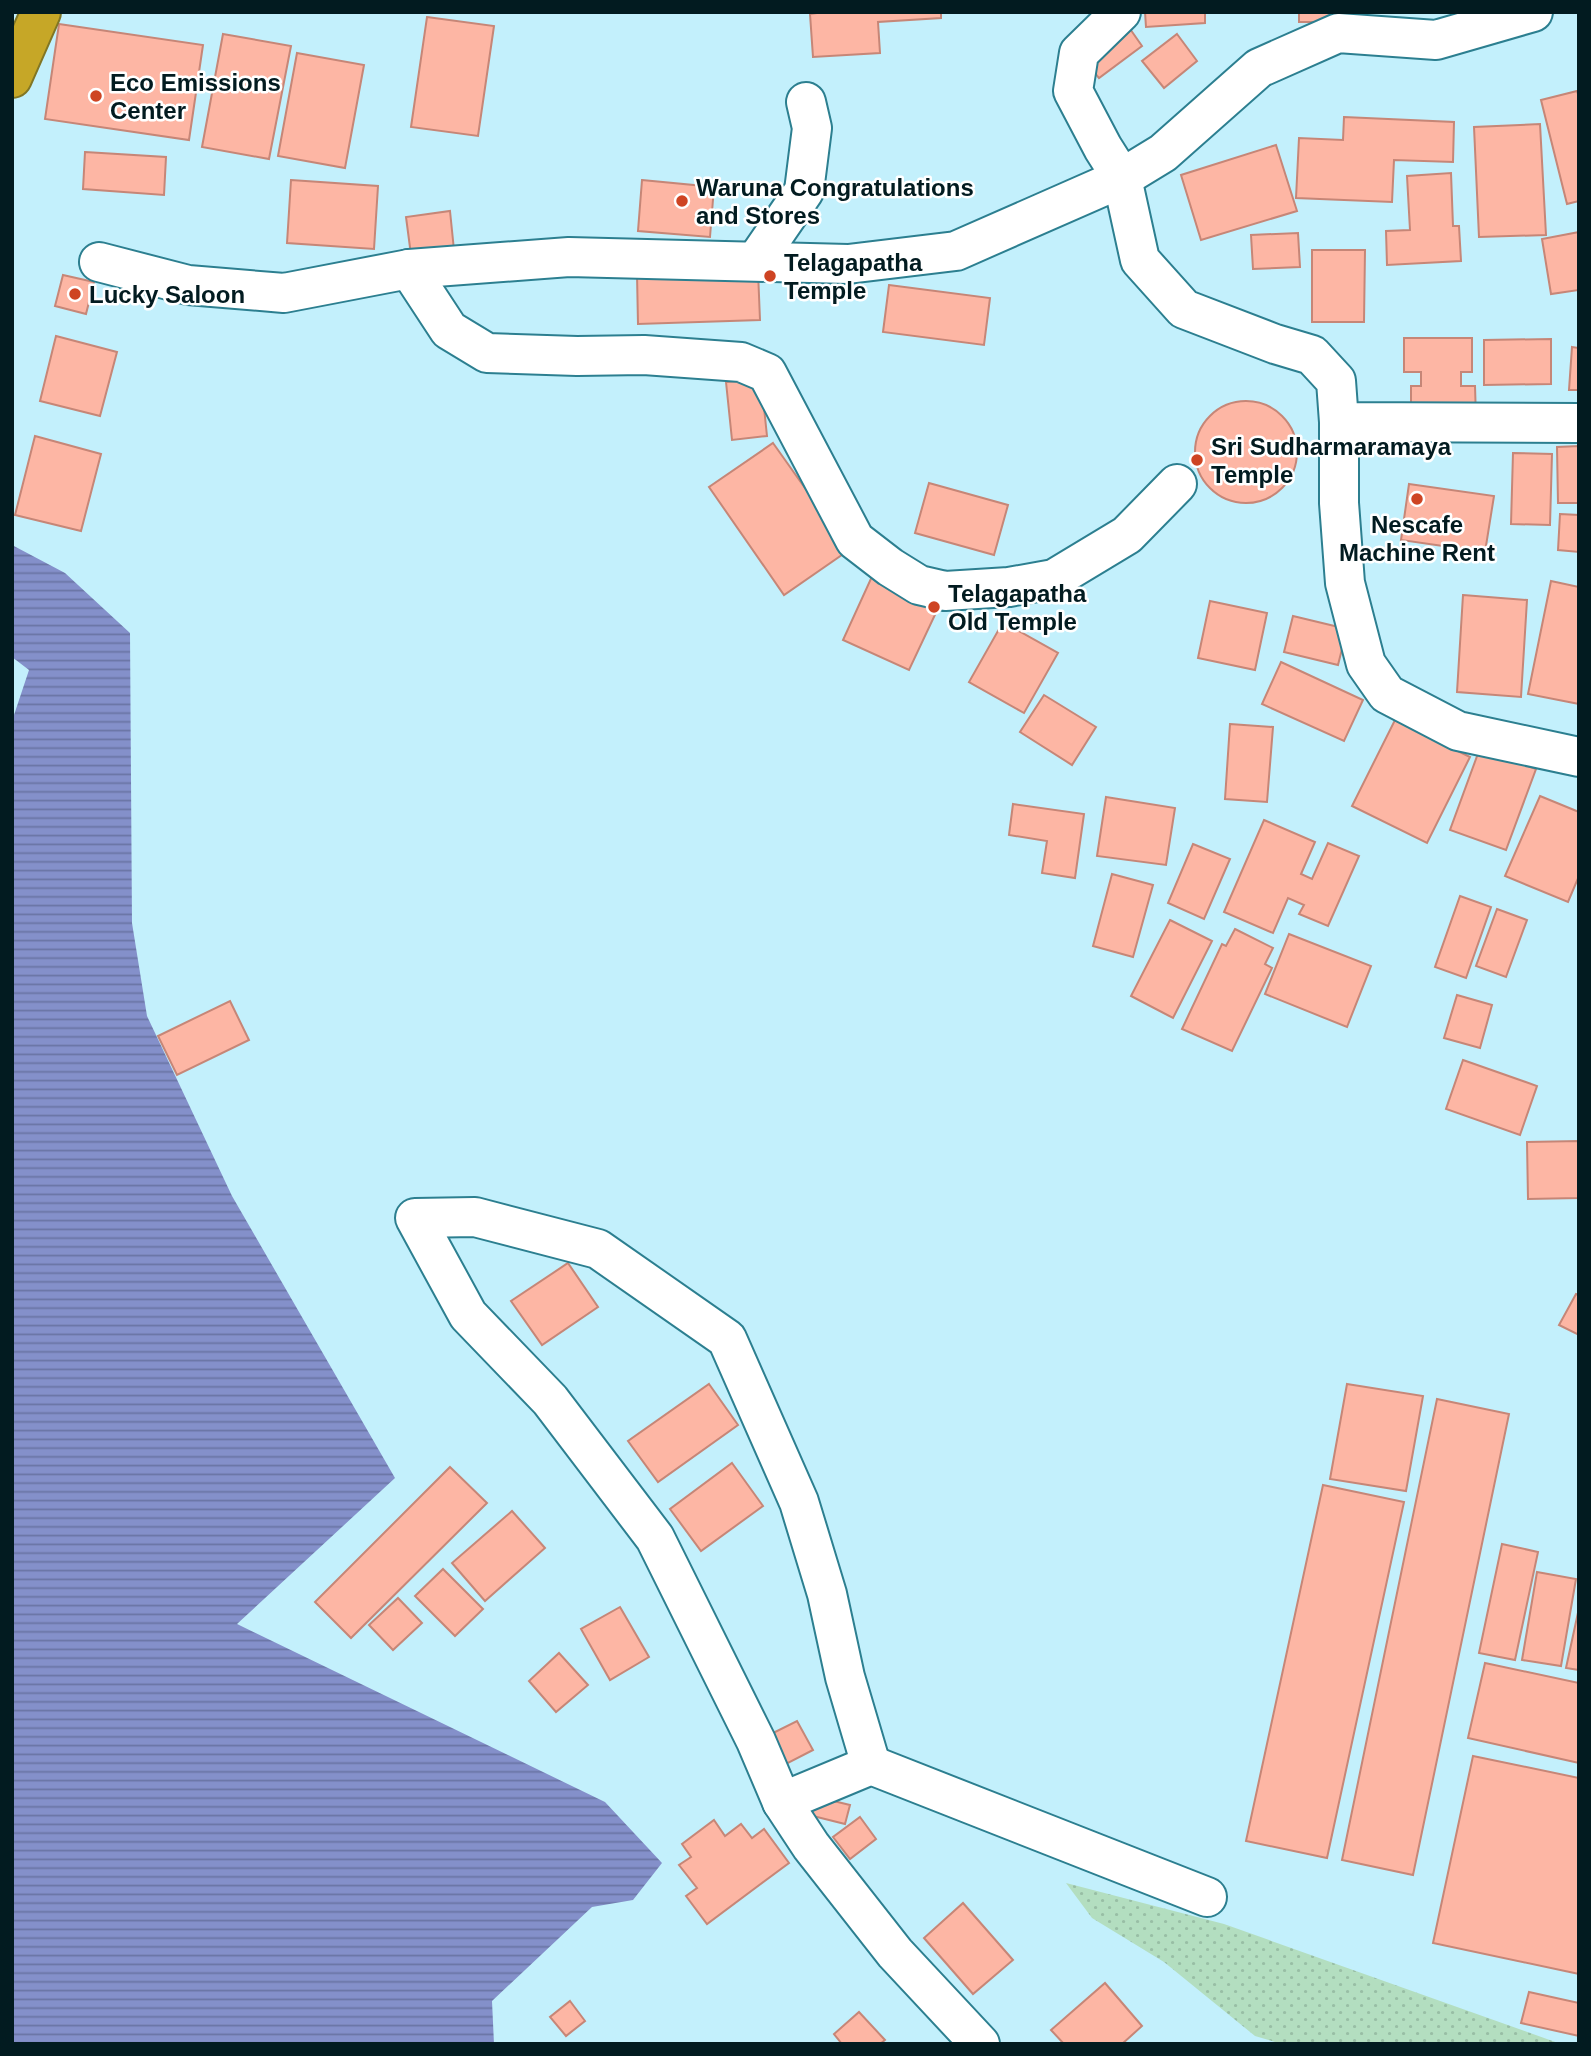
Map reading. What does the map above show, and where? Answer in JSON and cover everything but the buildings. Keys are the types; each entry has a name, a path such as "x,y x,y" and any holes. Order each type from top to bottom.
{"highway":[{"path":"12,78 41,12"}],"street":[{"path":"1121,12 1079,53 1073,91 1122,178 1140,260 1184,309 1275,344 1312,355 1336,381 1339,503 1345,583 1366,664 1387,694 1458,731 1579,757"},
{"path":"99,262 188,285 284,293 409,269 569,257 848,264 956,251 1122,178 1163,153 1259,68 1338,33 1436,40 1533,12"},
{"path":"756,261 804,191 812,128 806,102"},
{"path":"409,269 449,330 487,353 645,355 741,362 766,373 855,540 919,585 945,591 1009,587 1054,579 1127,534 1177,484"},
{"path":"1339,422 1579,423"},
{"path":"872,1765 845,1677 827,1594 799,1502 727,1339 598,1249 475,1217 415,1218 468,1315 550,1400 655,1538 756,1741 782,1802 811,1846 895,1953 980,2044"},
{"path":"782,1802 872,1765 1207,1897"}],"green space":[{"path":"1066,1883 1224,1924 1561,2044 1282,2044 1255,2036 1164,1962 1092,1918"}],"water":[{"path":"12,545 65,573 130,633 132,923 147,1016 232,1196 395,1478 237,1624 605,1802 662,1863 633,1900 592,1907 492,2001 494,2044 12,2044 12,721 29,670 12,657"}],"place":[{"name":"Eco Emissions Center","path":"96,96"},
{"name":"Waruna Congratulations and Stores","path":"682,201"},
{"name":"Telagapatha Temple","path":"770,276"},
{"name":"Lucky Saloon","path":"75,294"},
{"name":"Sri Sudharmaramaya Temple","path":"1197,460"},
{"name":"Nescafe Machine Rent","path":"1417,499"},
{"name":"Telagapatha Old Temple","path":"934,607"}]}
